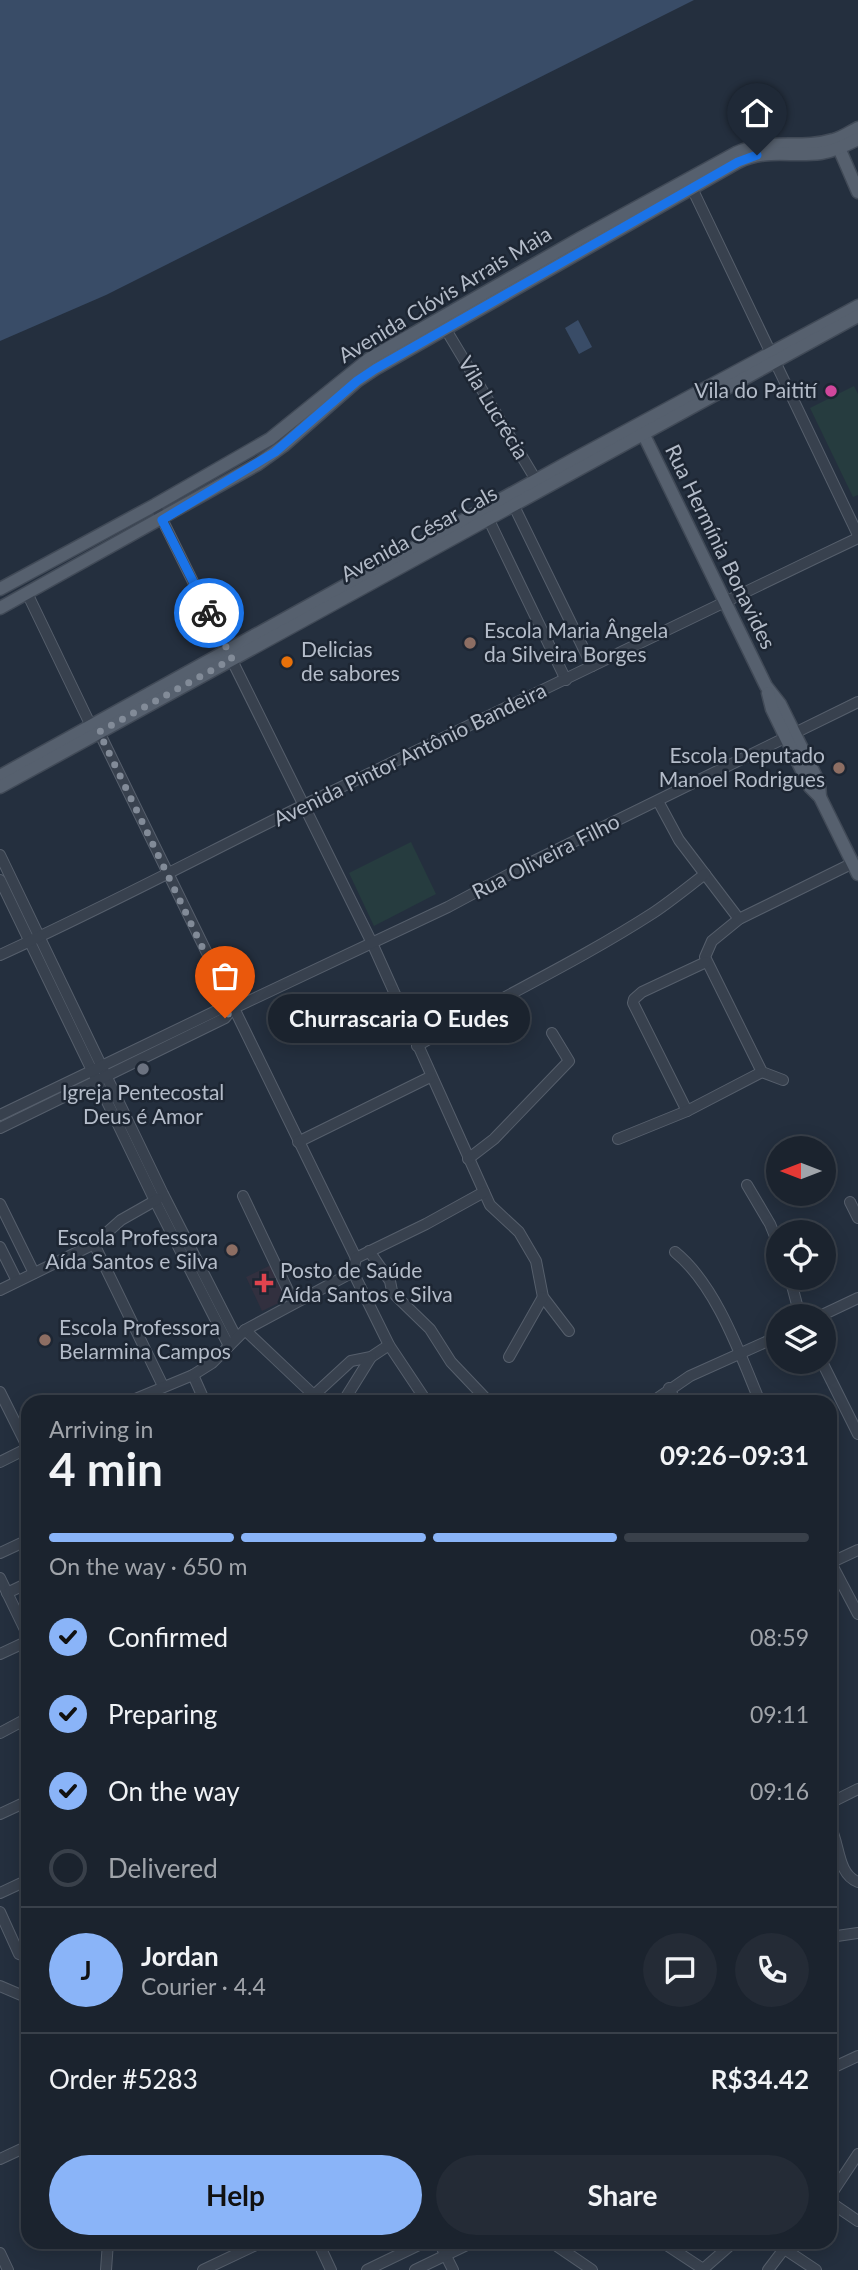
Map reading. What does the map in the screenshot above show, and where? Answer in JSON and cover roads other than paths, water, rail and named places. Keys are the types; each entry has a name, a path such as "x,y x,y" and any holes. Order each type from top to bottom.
{"main road":[{"path":"0,608 162,520 275,452 365,375 691,184 751,156 771,153 821,153 858,128"},
{"path":"837,144 858,139"},
{"path":"837,144 858,192"},
{"name":"Avenida Clóvis Arrais Maia","path":"0,589 270,439 369,359 579,239 691,184"},
{"name":"Avenida César Cals","path":"0,776 95,729 486,515 773,357 858,306"},
{"name":"Avenida César Cals","path":"773,357 858,316"},
{"name":"Rua Hermínia Bonavides","path":"641,429 766,686 772,709 790,735 810,787 820,797 856,868"},
{"name":"Avenida César Cals","path":"0,787 95,729"}],"street":[{"path":"691,184 858,536"},
{"name":"Vila Lucrécia","path":"445,328 538,485"},
{"path":"511,500 592,666"},
{"path":"155,505 372,943 430,1077 490,1205 519,1232 533,1256 543,1297 569,1331"},
{"path":"486,515 566,680"},
{"name":"Avenida Pintor Antônio Bandeira","path":"0,955 858,536"},
{"path":"27,593 356,1258 353,1272 389,1345 422,1395"},
{"name":"Rua Oliveira Filho","path":"0,1128 220,1010 232,1009 372,943 858,702"},
{"path":"658,801 679,840 739,919"},
{"path":"0,855 4,880 232,1341"},
{"path":"783,1080 762,1072 705,957 712,941 739,919 856,868"},
{"path":"417,1046 479,1009 554,972 617,936 705,874"},
{"path":"687,1111 635,1008 634,999 642,992 706,962"},
{"path":"468,1159 494,1139 569,1061 552,1033"},
{"path":"618,1139 687,1111 762,1072"},
{"name":"Rua Oliveira Filho","path":"0,1115 99,1074"},
{"path":"298,1142 430,1077"},
{"path":"747,1185 768,1220"},
{"path":"356,1258 484,1192"},
{"path":"243,1196 294,1303"},
{"path":"0,1290 94,1244 121,1220 159,1198"},
{"path":"850,1202 858,1218"},
{"path":"0,1204 34,1273"},
{"path":"94,1244 163,1386"},
{"path":"0,1247 17,1282"},
{"path":"369,1251 390,1281 392,1291 429,1329 451,1362 482,1395"},
{"path":"675,1252 698,1277 720,1313 757,1395"},
{"path":"143,1395 193,1375 212,1363 245,1330 353,1272"},
{"path":"509,1357 543,1297"},
{"path":"836,1308 858,1297"},
{"path":"245,1330 313,1395"},
{"path":"660,1395 690,1376 766,1342"},
{"path":"321,1395 351,1361 371,1357 389,1345"},
{"path":"347,1395 371,1357"},
{"path":"828,1374 858,1434"},
{"path":"193,1375 202,1395"},
{"path":"669,1388 672,1395"},
{"path":"0,1392 21,1434"},
{"path":"0,1462 21,1452"},
{"path":"0,1553 21,1543"},
{"path":"837,1559 858,1550"},
{"path":"837,1575 858,1614"},
{"path":"0,1578 21,1624"},
{"path":"7,1593 21,1586"},
{"path":"0,1654 21,1643"},
{"path":"0,1732 21,1722"},
{"path":"837,1800 858,1789"},
{"path":"0,1814 21,1804"},
{"path":"837,1842 843,1868 850,1879 858,1882"},
{"path":"0,1893 21,1883"},
{"path":"0,1912 21,1955"},
{"path":"837,1936 858,1933"},
{"path":"0,1986 21,1995"},
{"path":"837,2066 858,2056"},
{"path":"0,2159 21,2149"},
{"path":"837,2186 858,2154"},
{"path":"837,2207 858,2221"},
{"path":"106,2270 108,2249"},
{"path":"203,2270 247,2249"},
{"path":"321,2249 331,2270"},
{"path":"367,2270 410,2249"},
{"path":"443,2249 453,2270"},
{"path":"415,2270 458,2249"},
{"path":"561,2249 592,2270"},
{"path":"672,2249 702,2269 726,2249"},
{"path":"768,2270 784,2249 816,2270"},
{"path":"0,2253 8,2270"}],"water":[{"path":"0,0 694,0 106,295 0,341"},
{"path":"578,320 592,347 579,354 565,328"}],"place":[{"name":"Vila do Paitití","path":"831,391"},
{"name":"Escola Maria Ângela da Silveira Borges","path":"470,643"},
{"name":"Delicias de sabores","path":"287,662"},
{"name":"Escola Deputado Manoel Rodrigues","path":"839,768"},
{"name":"Churrascaria O Eudes","path":"225,1018"},
{"name":"Igreja Pentecostal Deus é Amor","path":"143,1069"},
{"name":"Escola Professora Aída Santos e Silva","path":"232,1250"},
{"name":"Posto de Saúde Aída Santos e Silva","path":"264,1283"},
{"name":"Escola Professora Belarmina Campos","path":"45,1340"}]}
